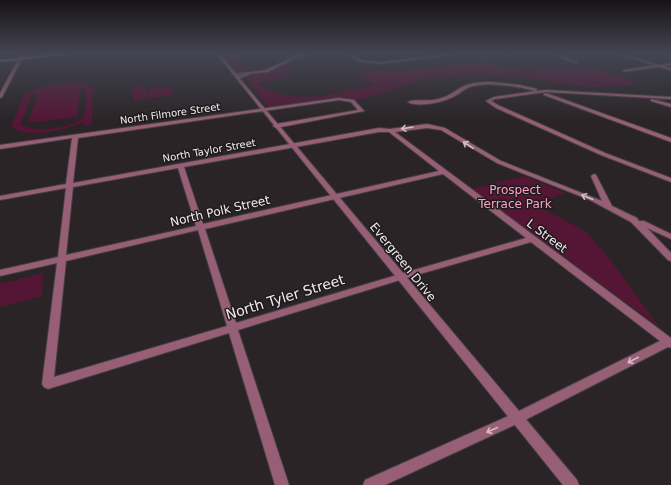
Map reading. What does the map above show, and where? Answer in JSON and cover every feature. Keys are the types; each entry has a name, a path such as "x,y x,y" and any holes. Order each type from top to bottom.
{"street":[{"name":"Evergreen Drive","path":"236,76 572,485"},
{"path":"238,79 242,76"},
{"path":"3,78 10,78"},
{"path":"0,97 2,89 10,78"},
{"path":"410,102 424,102 443,99 452,96 465,87 477,85 519,86 539,91 671,140"},
{"path":"671,98 539,91 490,99 488,101 489,103 610,157 671,180"},
{"path":"649,97 671,106"},
{"name":"North Filmore Street","path":"0,147 262,109 343,99 352,102 362,111 276,126"},
{"name":"North Taylor Street","path":"0,198 379,130 390,131 431,126 443,129 498,162 608,206 634,220"},
{"name":"L Street","path":"390,131 669,343"},
{"path":"61,259 75,136"},
{"path":"181,166 282,485"},
{"name":"North Polk Street","path":"0,273 444,172"},
{"path":"594,176 608,206"},
{"path":"634,220 671,237"},
{"path":"634,220 671,258"},
{"name":"North Tyler Street","path":"61,259 48,384 400,276 532,239"},
{"path":"370,485 517,418 669,343"}],"green space":[{"path":"244,76 289,76 289,77 257,83 271,91 283,95 309,97 322,96 374,85 363,76 458,76 428,78 366,98 354,100 343,97 268,107"},
{"path":"480,76 616,76 639,83 627,86 606,85 596,87 518,77"},
{"path":"67,82 84,83 93,87 92,124 84,126 84,122 68,128 37,133 27,133 12,127 24,94 41,87","holes":["86,87 85,112 80,120 64,126 44,129 34,129 21,124 32,93 38,93 28,123 77,117 80,88"]},
{"path":"144,86 148,99 134,101 131,87"},
{"path":"171,87 174,95 149,98 147,89"},
{"name":"Prospect Terrace Park","path":"524,176 566,193 533,203 585,231 610,259 659,327 472,189"},
{"path":"43,273 42,296 0,307 0,284"}]}
